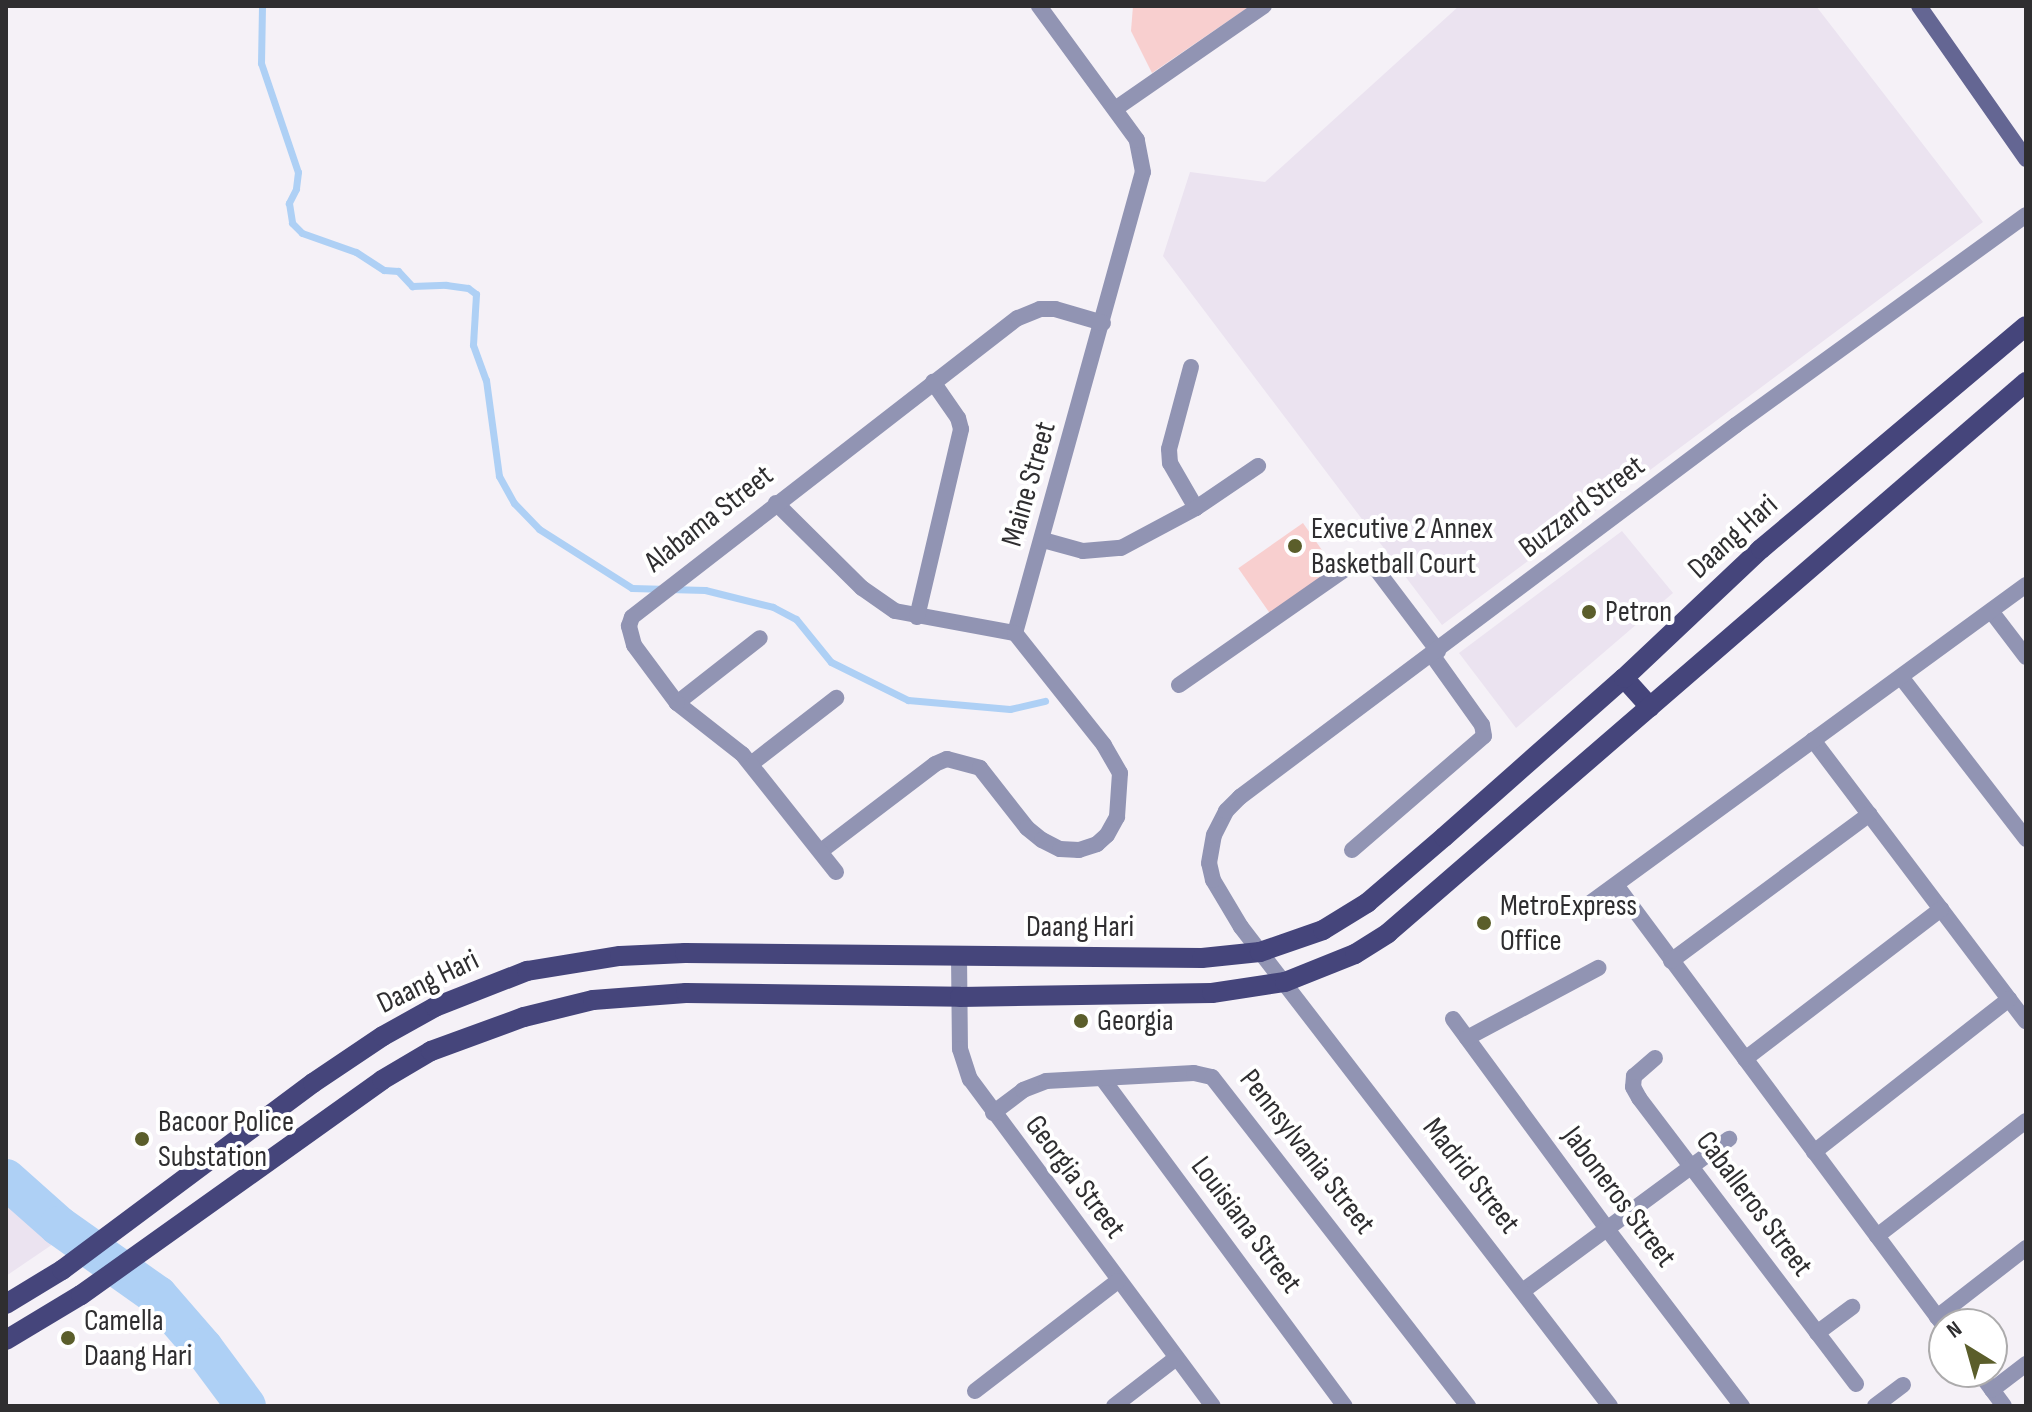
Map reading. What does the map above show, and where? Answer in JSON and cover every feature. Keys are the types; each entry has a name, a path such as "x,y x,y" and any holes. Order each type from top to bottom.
{"main road":[{"name":"Daang Hari","path":"6,1304 62,1270 313,1083 383,1036 435,1007 527,971 620,956 685,953 1202,958 1260,952 1323,930 1367,903 1624,678 1761,549 2026,326"},
{"path":"6,1340 81,1295 382,1080 431,1051 524,1017 593,1000 686,993 960,997 1212,993 1285,982 1355,954 1388,933 2026,382"},
{"path":"1624,678 1650,707"}],"street":[{"name":"Maine Street","path":"1015,633 1143,172 1137,140 1039,6"},
{"path":"1115,109 1264,6"},
{"path":"1919,6 2026,159"},
{"name":"Buzzard Street","path":"1260,952 1213,880 1209,863 1218,825 1240,797 1736,425 2026,215"},
{"name":"Alabama Street","path":"836,872 751,764 677,703 629,637 629,626 638,610 697,563 1028,312 1055,309 1103,323"},
{"path":"1191,367 1169,449 1170,463 1196,508"},
{"path":"917,617 961,429 958,418 933,382"},
{"path":"1043,540 1083,551 1121,548 1196,508 1258,466"},
{"path":"776,503 878,602 917,617 1015,633 1104,745 1120,773 1117,817 1097,844 1079,850 1060,849 1042,840 1027,828 980,768 947,759 935,764 821,851"},
{"path":"1179,685 1354,563 1369,564 1376,569 1482,725 1484,736 1352,850"},
{"path":"1582,909 2026,585"},
{"path":"1991,611 2026,657"},
{"path":"677,703 760,638"},
{"path":"1901,677 2026,839"},
{"path":"751,764 836,698"},
{"path":"1813,740 2026,1022"},
{"path":"1671,961 1870,814"},
{"path":"1616,885 1931,1308"},
{"path":"1745,1059 1941,909"},
{"name":"Madrid Street","path":"1260,952 1524,1290 1610,1406"},
{"name":"Georgia Street","path":"959,956 960,1049 964,1067 993,1113 1213,1406"},
{"path":"1467,1038 1598,968"},
{"path":"1814,1152 2009,999"},
{"name":"Jaboneros Street","path":"1453,1019 1742,1406"},
{"name":"Caballeros Street","path":"1655,1058 1634,1076 1633,1087 1856,1384"},
{"name":"Pennsylvania Street","path":"993,1113 1033,1083 1194,1073 1212,1077 1468,1406"},
{"name":"Louisiana Street","path":"1102,1078 1345,1406"},
{"path":"1877,1236 2026,1121"},
{"path":"1524,1290 1729,1139"},
{"path":"1956,1308 2026,1248"},
{"path":"975,1391 1118,1281"},
{"path":"1817,1333 1852,1307"},
{"path":"1114,1406 1176,1358"},
{"path":"2004,1406 1992,1390 2026,1364"},
{"path":"1875,1406 1903,1385"}],"shaded area":[{"path":"1133,6 1250,6 1152,73 1131,31"},
{"path":"1459,6 1816,6 1983,222 1442,625 1163,256 1190,172 1265,182"},
{"name":"Executive 2 Annex Basketball Court","path":"1303,523 1335,568 1270,613 1238,568"},
{"path":"1622,531 1673,593 1516,728 1459,653"},
{"path":"6,1190 37,1216 56,1242 6,1276"}],"waterway":[{"path":"262,6 261,63 298,172 296,189 289,203 292,223 302,233 356,252 384,270 398,271 412,286 446,285 468,288 476,294 473,345 486,380 499,476 514,503 539,529 632,588 705,590 773,607 796,619 831,662 908,700 1010,709 1045,701"},
{"path":"6,1179 59,1226 158,1296 203,1348 246,1406"}],"place":[{"name":"Executive 2 Annex Basketball Court","path":"1295,546"},
{"name":"Petron","path":"1589,612"},
{"name":"MetroExpress Office","path":"1484,923"},
{"name":"Georgia","path":"1081,1021"},
{"name":"Bacoor Police Substation","path":"142,1139"},
{"name":"Camella Daang Hari","path":"68,1338"}]}
